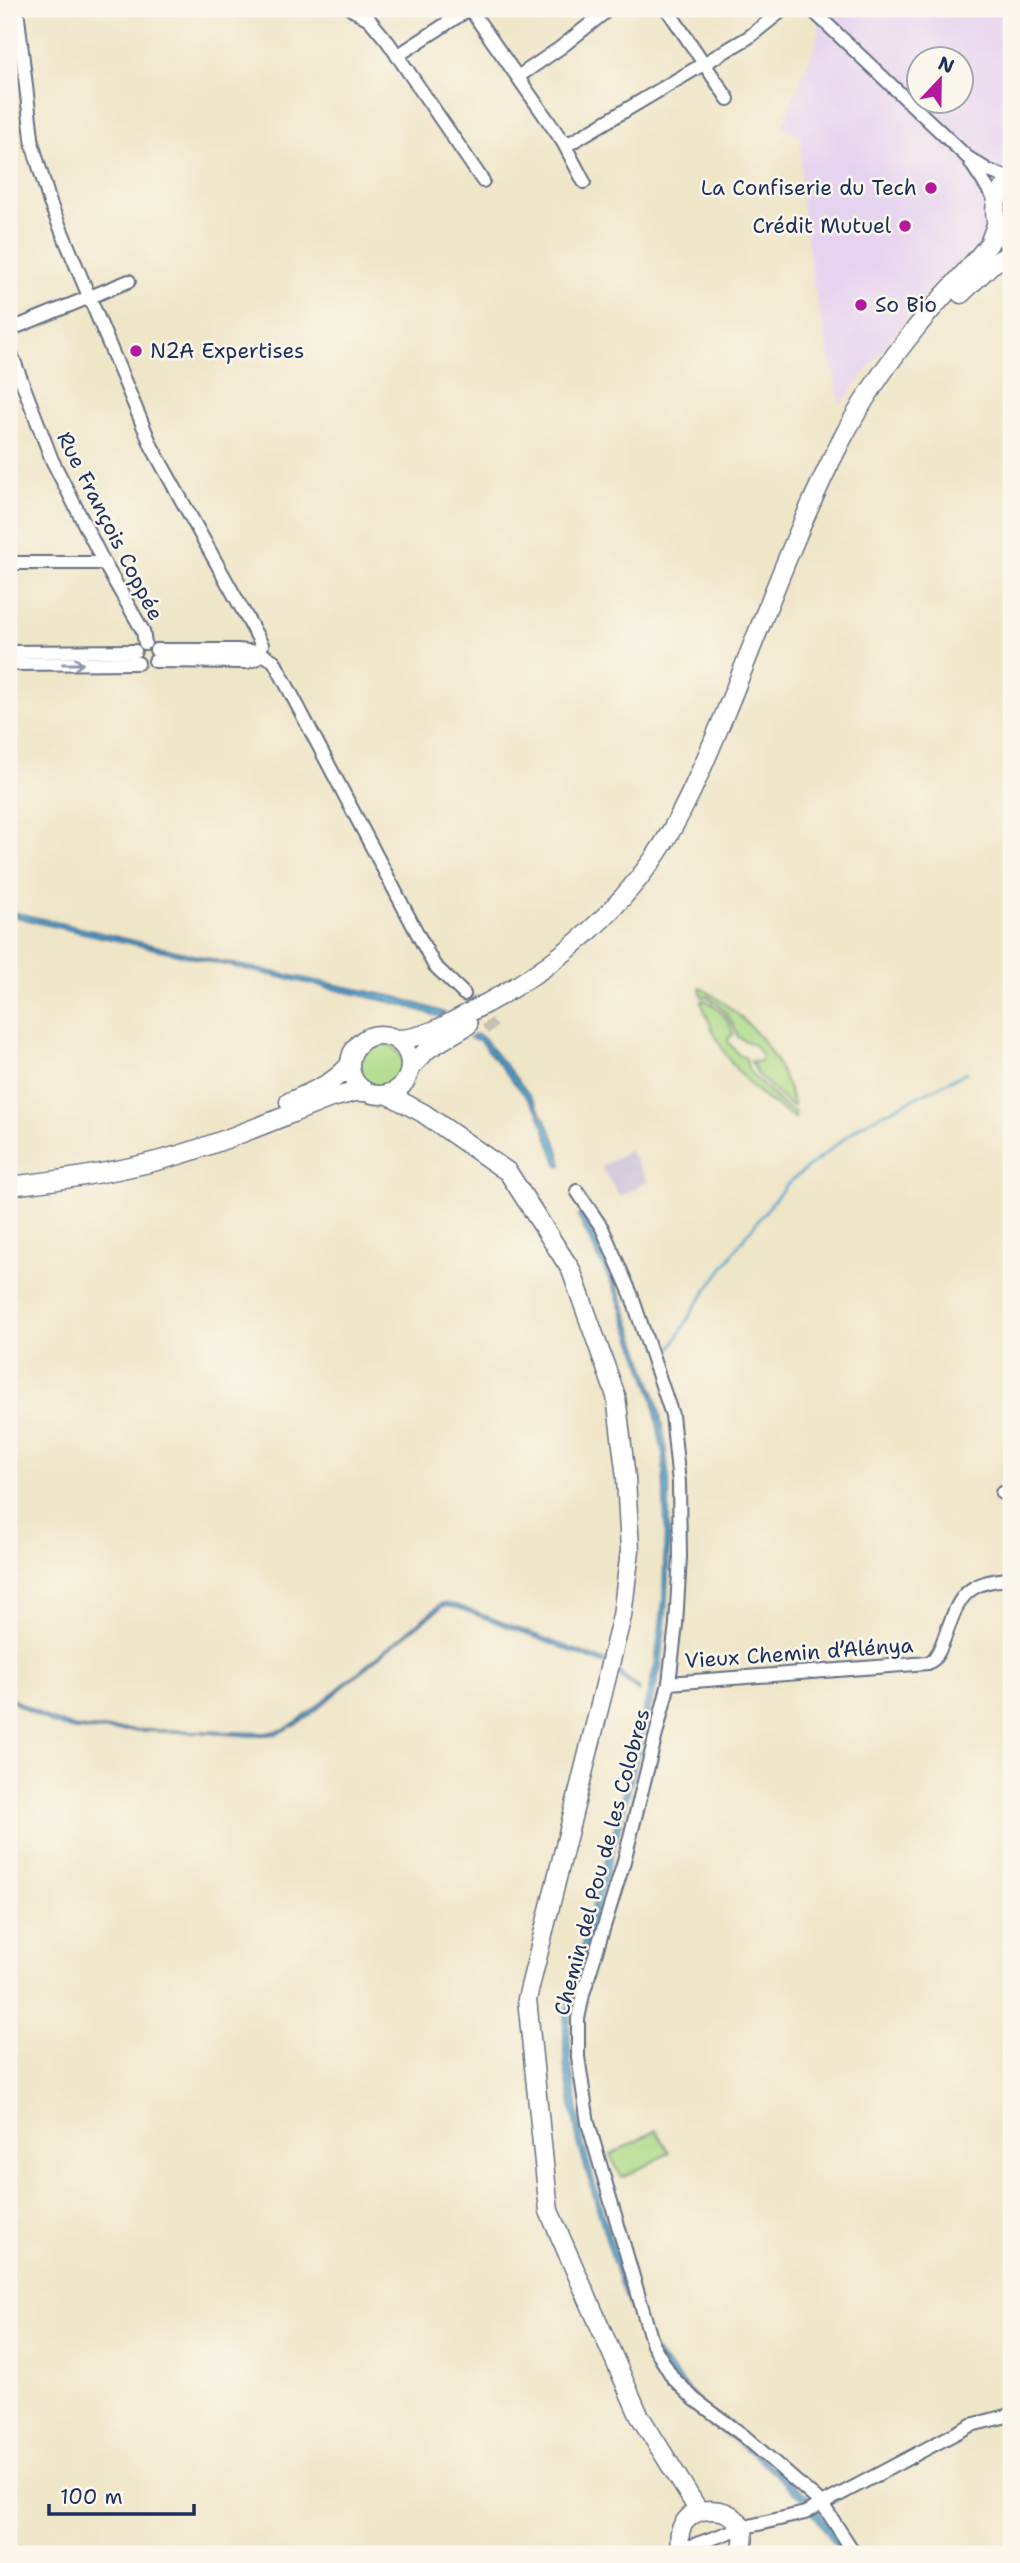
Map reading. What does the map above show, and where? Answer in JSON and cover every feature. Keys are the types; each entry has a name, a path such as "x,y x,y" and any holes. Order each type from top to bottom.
{"main road":[{"path":"1011,180 1000,192 994,212 996,225 1011,245"},
{"path":"9,1175 85,1166 178,1145 239,1124 320,1088 344,1072 356,1048 369,1037 386,1036 407,1040 446,1024 530,976 570,947 603,918 630,890 676,823 700,774 817,490 841,441 869,392 897,352 989,244 996,225"},
{"path":"387,1094 401,1087 428,1049 537,984 580,954 638,896 684,829 707,782 826,494 871,407 906,356 944,309 991,265 1003,256 1011,254"},
{"path":"394,1039 406,1051 407,1097 423,1113"},
{"path":"350,1064 355,1081 368,1092"},
{"path":"9,1186 120,1169 179,1155 331,1098 355,1092 387,1094 423,1113 508,1172 570,1270 616,1396 626,1478 629,1550 622,1616 527,1999 550,2211 639,2415 699,2511"},
{"path":"678,2553 684,2525 699,2511 720,2510 733,2517 741,2528 743,2542 740,2554"}],"street":[{"path":"9,652 146,654 247,662 256,659 262,645 249,631 152,447 50,203 33,146 17,9"},
{"path":"351,9 369,19 483,181"},
{"path":"397,56 470,9 563,142 584,182"},
{"path":"519,76 609,9"},
{"path":"667,9 728,99"},
{"path":"563,142 572,142 705,64 759,30 784,9"},
{"path":"811,9 967,157 989,171 1011,180"},
{"path":"967,157 996,201"},
{"path":"9,330 129,281"},
{"name":"Rue François Coppée","path":"9,348 52,460 104,563 143,631 146,654"},
{"path":"9,563 104,563"},
{"path":"237,650 249,631"},
{"path":"9,664 237,650 258,652 274,662 434,965 464,994"},
{"name":"Chemin del Pou de les Colobres","path":"577,1191 602,1228 631,1294 672,1415 679,1483 680,1557 669,1683 623,1866 578,2019 578,2057 588,2123 649,2332 664,2365 694,2399 744,2436 823,2505 855,2554"},
{"name":"Vieux Chemin d’Alénya","path":"669,1683 928,1663 939,1651 961,1596 975,1586 1011,1579"},
{"path":"678,2553 741,2528 804,2514 971,2425 1011,2415"}],"shaded area":[{"path":"823,9 1011,9 1011,218 929,288 841,404 814,288 801,197 801,136 782,126 816,43"},
{"path":"629,1150 648,1181 620,1197 601,1167"}],"green space":[{"path":"700,987 733,1010 759,1037 779,1068 794,1106 789,1105 758,1075 751,1061 760,1062 762,1055 754,1045 738,1037 733,1025 718,1005 707,996 702,997"},
{"path":"705,1000 727,1019 733,1035 728,1042 739,1055 746,1058 748,1069 785,1107 795,1112 795,1118 762,1096 736,1069 708,1020 701,1001"},
{"path":"380,1043 395,1050 402,1065 395,1080 380,1087 365,1080 358,1065 365,1050"},
{"path":"1006,1445 1011,1446 1011,1482 1002,1480"},
{"path":"656,2130 669,2153 622,2178 610,2155"}],"water":[{"path":"9,911 219,961 396,997 445,1013 440,1017 400,1004 39,923 9,915"},
{"path":"475,1034 481,1036 541,1112 550,1128 562,1165 558,1166 538,1111 479,1040 470,1038"},
{"path":"584,1215 619,1291 657,1400 669,1482 669,1536 661,1666 577,1982 569,2022 570,2063 583,2142 608,2231 649,2344 713,2417 810,2498 847,2554 841,2554 805,2501 753,2455 681,2401 655,2369 619,2282 578,2143 564,2064 564,2021 572,1981 614,1830 655,1665 663,1601 665,1525 663,1455 652,1395 615,1291 578,1216"},
{"path":"442,1603 457,1605 608,1662 640,1689 639,1692 606,1665 458,1608 443,1606 307,1718 277,1734 252,1736 197,1732 75,1730 53,1724 9,1700 9,1697 50,1719 76,1728 266,1733 285,1729 306,1715"}],"waterway":[{"path":"661,1366 695,1307 786,1185 861,1125 967,1072"}],"tunnel":[{"path":"464,994 493,1030"}],"place":[{"name":"La Confiserie du Tech","path":"931,188"},
{"name":"Crédit Mutuel","path":"905,226"},
{"name":"So Bio","path":"861,305"},
{"name":"N2A Expertises","path":"136,351"}]}
